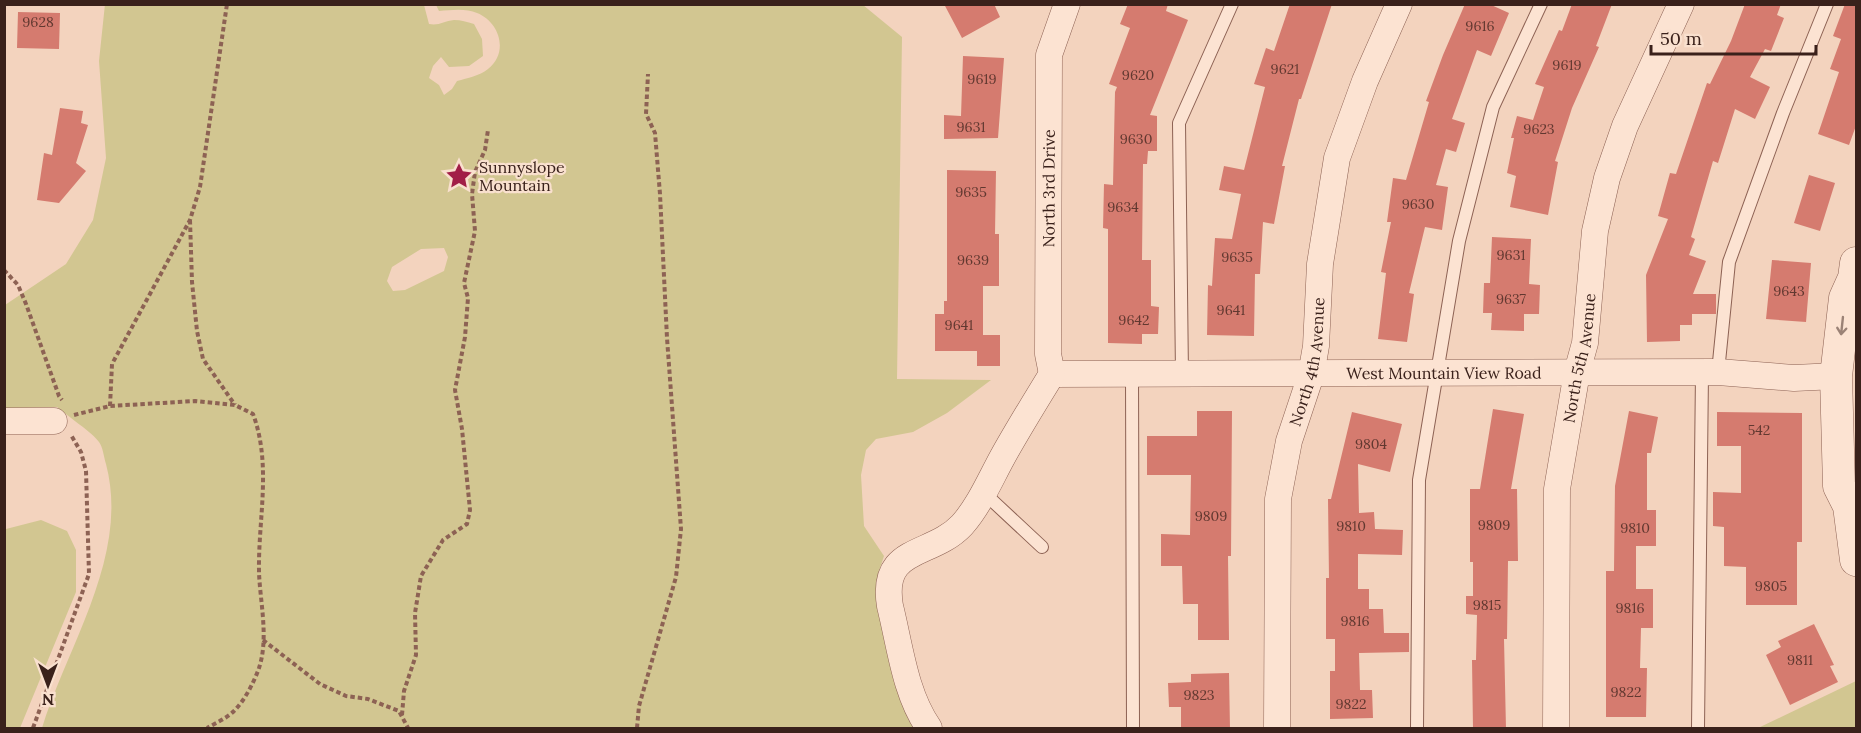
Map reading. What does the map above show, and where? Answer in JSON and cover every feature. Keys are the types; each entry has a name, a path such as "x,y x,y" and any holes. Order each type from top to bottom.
{"street":[{"name":"North 3rd Drive","path":"1052,374 1048,342 1049,55 1067,4"},
{"name":"North 4th Avenue","path":"1277,729 1278,499 1288,441 1311,375 1316,346 1320,264 1337,158 1365,81 1399,4"},
{"name":"North 5th Avenue","path":"1556,729 1557,489 1577,372 1585,343 1594,231 1607,178 1625,126 1681,4"},
{"path":"1856,275 1845,297 1849,366 1854,393 1857,467"},
{"name":"West Mountain View Road","path":"1052,374 1311,375 1577,372 1710,373 1794,378 1849,366"},
{"path":"1849,366 1839,486 1853,496 1857,560"},
{"path":"929,729 917,709 905,670 890,606 888,592 890,573 894,567 913,554 935,544 960,526 975,507 1052,374"},
{"path":"4,421 65,412"}],"lane":[{"path":"1182,374 1179,123 1232,4"},
{"path":"1417,729 1419,480 1459,241 1493,107 1541,4"},
{"path":"1698,729 1710,373 1729,262 1827,4"},
{"path":"1132,374 1133,729"},
{"path":"984,492 1042,547"}],"path":[{"path":"110,406 112,364 190,220 200,186 227,4"},
{"path":"637,729 639,706 676,577 681,529 655,133 646,114 648,74"},
{"path":"402,715 404,691 416,655 415,613 421,576 443,540 466,524 470,510 462,429 455,390 465,337 465,311 468,297 464,283 475,231 472,194 475,172 485,150 488,130"},
{"path":"190,220 192,282 197,331 203,359 236,405"},
{"path":"4,270 18,285 65,412 71,435 81,452 86,471 89,574 33,729"},
{"path":"65,412 110,406 195,400 236,405 253,414 260,431 264,474 259,571 263,640 260,666 249,690 234,711 207,729"},
{"path":"263,640 320,684 346,696 368,699 399,711 408,729"}],"shaded area":[{"path":"105,4 424,5 429,24 454,20 474,24 482,39 483,56 469,66 449,67 441,57 433,66 429,78 439,85 444,95 457,81 488,69 498,55 500,47 496,30 485,17 468,10 439,11 436,5 863,5 902,37 897,379 991,380 947,413 913,432 876,439 866,450 861,475 864,526 884,556 878,574 876,599 891,666 908,719 914,728 42,728 93,599 110,532 111,498 102,450 99,442 91,434 57,407 5,408 5,305 66,264 93,220 106,158 99,61","holes":["444,248 448,257 444,271 405,290 393,291 387,281 392,267 421,249"]},
{"path":"41,520 67,531 76,550 76,592 20,728 5,728 5,534 6,529"},
{"path":"1856,681 1856,728 1758,728"}],"building":[{"path":"944,4 994,4 1000,17 962,38"},
{"path":"1128,4 1168,4 1166,11 1188,20 1150,115 1157,116 1157,151 1148,151 1147,164 1143,164 1142,260 1151,260 1151,306 1159,307 1158,334 1142,334 1142,344 1108,343 1108,229 1103,228 1104,184 1113,185 1117,87 1109,84 1130,28 1120,24"},
{"path":"1290,4 1332,4 1301,99 1299,99 1282,166 1285,166 1274,224 1263,222 1260,274 1255,274 1254,336 1207,335 1208,285 1212,286 1215,238 1232,239 1241,194 1219,190 1224,166 1244,170 1265,87 1254,84 1266,48 1274,51"},
{"path":"1465,4 1489,4 1509,13 1491,56 1477,50 1452,119 1465,123 1456,152 1446,149 1436,185 1448,187 1442,230 1425,227 1409,293 1414,294 1407,342 1378,339 1386,273 1381,272 1391,222 1387,222 1393,178 1406,180 1429,102 1426,101"},
{"path":"1572,4 1612,4 1596,46 1599,47 1572,108 1555,161 1558,162 1548,215 1510,207 1516,176 1507,173 1514,138 1511,138 1517,116 1533,120 1544,87 1535,84 1559,30 1562,31"},
{"path":"1745,4 1781,4 1777,15 1784,18 1771,51 1765,49 1750,77 1770,87 1755,119 1735,109 1718,163 1713,161 1691,237 1695,239 1689,255 1706,261 1693,294 1716,294 1716,314 1692,314 1692,325 1680,325 1680,341 1647,342 1646,275 1668,219 1658,216 1670,173 1676,174 1707,83 1710,84 1731,41"},
{"path":"1845,4 1857,4 1857,123 1849,145 1818,134 1839,72 1830,69 1841,39 1833,36"},
{"path":"18,12 60,13 59,49 17,48"},
{"path":"963,56 1004,58 998,138 944,139 944,115 961,116"},
{"path":"60,108 83,111 81,123 88,125 76,163 86,171 59,203 37,200 44,153 52,155"},
{"path":"947,170 996,171 995,234 999,234 999,286 983,286 983,335 1000,335 1000,366 977,366 977,351 935,351 935,314 944,314 944,301 947,301"},
{"path":"1809,175 1835,183 1820,231 1794,223"},
{"path":"1492,237 1531,239 1529,284 1540,285 1539,314 1524,314 1524,331 1491,330 1492,313 1483,313 1484,283 1490,283"},
{"path":"1772,260 1811,263 1806,322 1766,319"},
{"path":"1493,409 1524,414 1511,489 1517,489 1518,561 1508,561 1507,639 1504,639 1506,729 1473,729 1472,660 1476,660 1477,615 1466,614 1466,596 1473,596 1473,562 1470,562 1470,489 1480,489"},
{"path":"1197,411 1232,411 1231,556 1228,556 1229,640 1198,640 1198,604 1183,604 1182,566 1161,566 1161,534 1190,535 1191,475 1147,475 1147,436 1197,436"},
{"path":"1629,411 1658,417 1651,453 1647,453 1647,510 1656,510 1656,546 1636,546 1636,589 1653,589 1653,628 1641,628 1640,668 1647,668 1646,717 1606,717 1606,571 1614,571 1615,486"},
{"path":"1352,412 1402,424 1390,472 1358,464 1359,513 1374,512 1375,529 1403,530 1402,555 1358,554 1358,589 1369,589 1369,609 1383,609 1384,633 1409,633 1409,652 1359,653 1360,690 1372,690 1373,718 1330,719 1330,671 1335,671 1335,639 1326,639 1326,578 1329,578 1328,499 1331,499"},
{"path":"1717,412 1802,413 1802,542 1797,542 1797,605 1746,605 1746,567 1724,566 1724,527 1713,526 1713,492 1741,493 1741,446 1717,446"},
{"path":"1814,624 1834,665 1830,666 1838,682 1790,705 1766,655 1781,647 1778,641"},
{"path":"1229,673 1230,729 1181,729 1181,707 1169,707 1168,683 1191,682 1191,674"}],"place":[{"name":"Sunnyslope Mountain","path":"459,176"}]}
